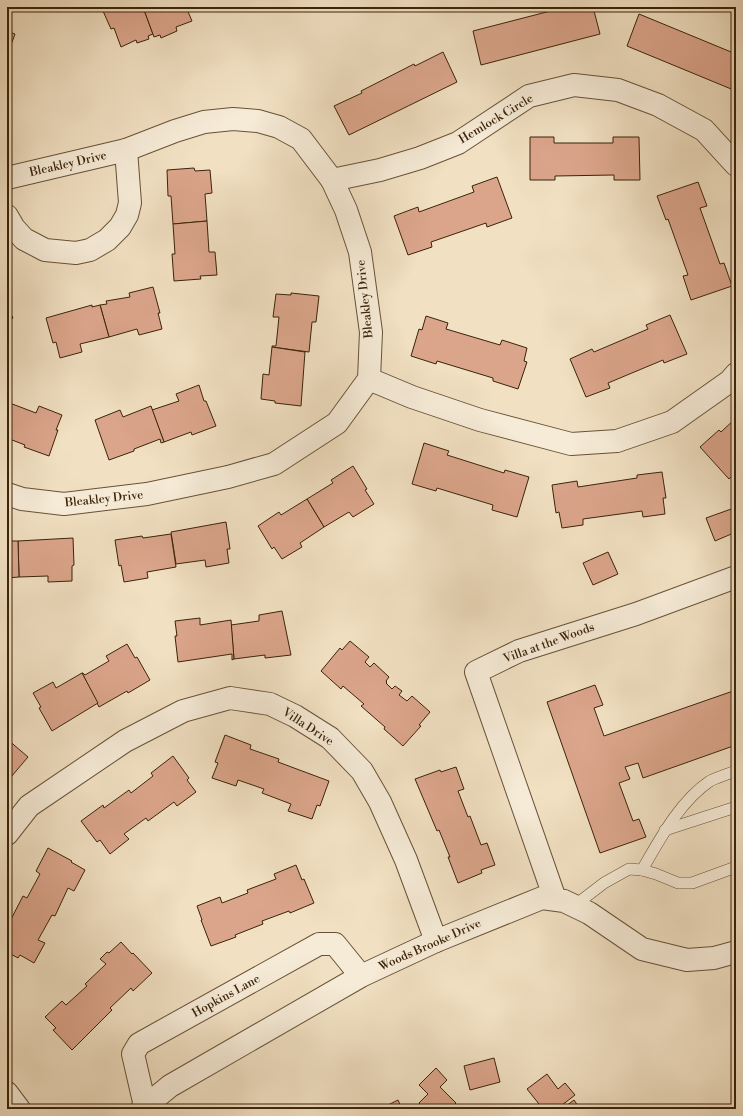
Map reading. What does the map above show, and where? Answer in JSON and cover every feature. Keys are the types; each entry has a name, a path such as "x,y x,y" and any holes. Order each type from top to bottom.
{"street":[{"name":"Hemlock Circle","path":"332,180 380,170 420,158 458,142 529,96 574,86 618,90 658,105 704,130 736,165"},
{"name":"Bleakley Drive","path":"7,178 126,150 175,131 204,122 233,119 258,121 279,127 301,139 332,180 346,210 360,252 371,332 369,380 337,423 274,464 228,478 147,494 64,504 22,499 7,494"},
{"path":"7,216 14,228 24,239 45,250 76,253 90,250 107,240 120,227 127,215 130,203 126,150"},
{"path":"369,380 412,397 480,420 571,444 617,442 672,422 730,381 736,374"},
{"name":"Villa at the Woods","path":"564,902 476,672 519,651 636,614 736,577"},
{"name":"Villa Drive","path":"7,834 29,806 125,741 183,712 230,698 270,704 295,716 330,738 362,772 380,802 403,854 436,941"},
{"name":"Woods Brooke Drive","path":"143,1108 170,1086 361,976 436,941 542,898 564,902"},
{"path":"564,902 589,913 642,950 687,960 714,958 736,952"},
{"name":"Hopkins Lane","path":"143,1108 133,1054 139,1044 320,944 335,944 361,976"},
{"path":"7,1093 20,1109"}],"lane":[{"path":"642,870 665,830 691,796 711,781 736,770"},
{"path":"665,830 736,807"},
{"path":"564,902 629,869 642,870 678,883 692,883 736,866"}],"building":[{"path":"112,7 143,7 153,34 148,36 149,39 137,43 136,40 121,47 114,28 111,29 103,11"},
{"path":"143,7 186,7 192,21 176,27 177,31 161,38 160,35 154,37"},
{"path":"566,7 593,7 600,34 481,65 473,31"},
{"path":"639,14 736,54 736,91 627,46"},
{"path":"7,31 15,34 8,53 7,53"},
{"path":"443,52 457,82 349,135 334,106 362,93 361,91 414,64 415,66"},
{"path":"530,137 554,137 554,143 613,143 613,137 639,137 640,180 614,180 614,175 555,176 555,180 530,180"},
{"path":"194,168 195,171 210,170 212,193 205,194 207,221 173,224 171,196 168,196 167,170"},
{"path":"497,177 512,218 487,227 486,223 431,242 432,247 408,255 394,216 418,207 419,212 474,192 472,186"},
{"path":"698,182 707,206 700,208 720,264 724,263 732,286 691,300 683,276 688,275 668,219 666,220 657,196"},
{"path":"207,221 209,252 215,252 217,275 200,276 201,279 174,281 172,254 175,254 173,224"},
{"path":"153,287 160,313 158,313 162,329 139,335 137,329 109,337 100,305 107,304 106,301 130,297 129,293"},
{"path":"291,293 319,296 316,322 312,322 309,352 272,347 276,346 279,317 273,317 276,294 291,295"},
{"path":"92,305 92,307 100,305 109,337 80,344 82,352 60,358 56,342 53,343 46,318"},
{"path":"7,306 13,318 7,321"},
{"path":"670,315 687,354 664,363 663,360 608,383 610,388 586,397 570,359 592,349 594,352 648,329 646,325"},
{"path":"426,316 448,323 446,329 500,345 502,340 527,348 524,361 527,362 518,389 493,381 493,378 437,361 436,364 411,356 419,329 422,330"},
{"path":"272,347 305,352 301,406 275,403 275,401 261,399 263,374 269,375"},
{"path":"199,385 204,401 206,401 216,426 192,435 191,432 164,442 152,410 179,401 176,394"},
{"path":"7,402 36,413 39,406 62,415 49,456 24,447 25,445 7,438"},
{"path":"151,406 164,442 161,443 160,439 109,460 95,420 120,410 123,417"},
{"path":"736,418 736,472 729,479 700,447 719,430 721,432"},
{"path":"424,443 449,451 447,455 504,473 505,470 529,477 517,517 492,510 493,505 437,488 436,491 412,484"},
{"path":"353,466 374,504 353,517 349,512 324,527 307,499 333,483 331,480"},
{"path":"662,472 666,498 663,498 665,514 643,517 642,511 583,519 583,525 562,528 559,512 556,513 552,485 577,481 578,487 637,478 637,475"},
{"path":"307,499 324,527 300,543 302,547 282,559 274,547 272,549 258,526 279,512 281,515"},
{"path":"734,508 736,514 736,532 715,541 706,518"},
{"path":"226,522 230,549 227,549 229,563 206,567 205,560 176,564 171,532"},
{"path":"171,534 176,567 147,572 148,578 124,582 121,565 119,566 115,540"},
{"path":"73,538 74,565 72,566 72,581 48,582 48,576 19,577 18,541"},
{"path":"7,541 18,541 19,577 7,578"},
{"path":"608,552 618,574 593,585 583,563"},
{"path":"282,611 291,655 265,658 265,655 234,659 231,625 259,621 259,615"},
{"path":"200,618 200,625 231,620 234,659 232,660 232,654 178,662 175,621"},
{"path":"350,641 369,657 365,662 370,667 374,663 389,677 386,683 392,689 395,686 402,691 399,695 407,701 412,696 430,712 419,725 421,726 403,746 384,729 385,727 361,706 364,704 343,686 341,689 321,671 340,648 342,650"},
{"path":"127,644 135,658 137,657 150,680 99,707 82,673 85,675 109,661 106,656"},
{"path":"82,673 98,703 52,731 39,708 41,707 33,693 53,682 56,688"},
{"path":"595,685 603,705 594,708 604,736 736,690 736,745 643,778 638,763 625,767 630,779 619,783 633,821 639,819 646,837 600,853 547,702"},
{"path":"225,735 251,745 250,749 279,759 278,762 329,781 320,806 317,805 312,819 288,811 291,804 262,793 264,789 238,780 236,786 212,778 218,763 215,762"},
{"path":"7,739 28,757 11,777 9,775 7,777"},
{"path":"173,756 189,778 187,780 196,792 177,806 174,802 148,821 146,818 124,834 129,839 110,854 100,840 97,842 81,821 103,805 104,808 129,790 131,793 153,776 151,773"},
{"path":"456,767 464,789 458,791 468,817 470,816 481,845 487,843 495,865 481,870 482,873 458,883 448,857 450,857 439,830 437,831 415,779 440,770 441,772"},
{"path":"48,848 85,870 74,891 68,888 55,916 52,915 38,940 45,943 34,963 20,955 18,958 7,952 7,927 23,896 27,898 40,874 36,871"},
{"path":"296,865 302,880 304,879 314,903 290,913 289,911 262,921 263,924 235,935 236,937 211,946 197,906 220,897 222,903 248,893 247,890 276,879 274,874"},
{"path":"121,942 152,973 133,991 131,988 110,1008 112,1010 72,1050 53,1030 56,1028 45,1017 62,1001 66,1005 87,986 85,984 106,964 100,959"},
{"path":"494,1058 500,1082 470,1090 464,1066"},
{"path":"436,1068 447,1080 440,1087 456,1103 450,1109 424,1109 419,1103 428,1094 419,1085"},
{"path":"547,1074 558,1089 565,1083 575,1095 557,1109 543,1109 527,1089"},
{"path":"398,1100 402,1109 388,1109 386,1106"},
{"path":"574,1100 580,1109 562,1109"}]}
